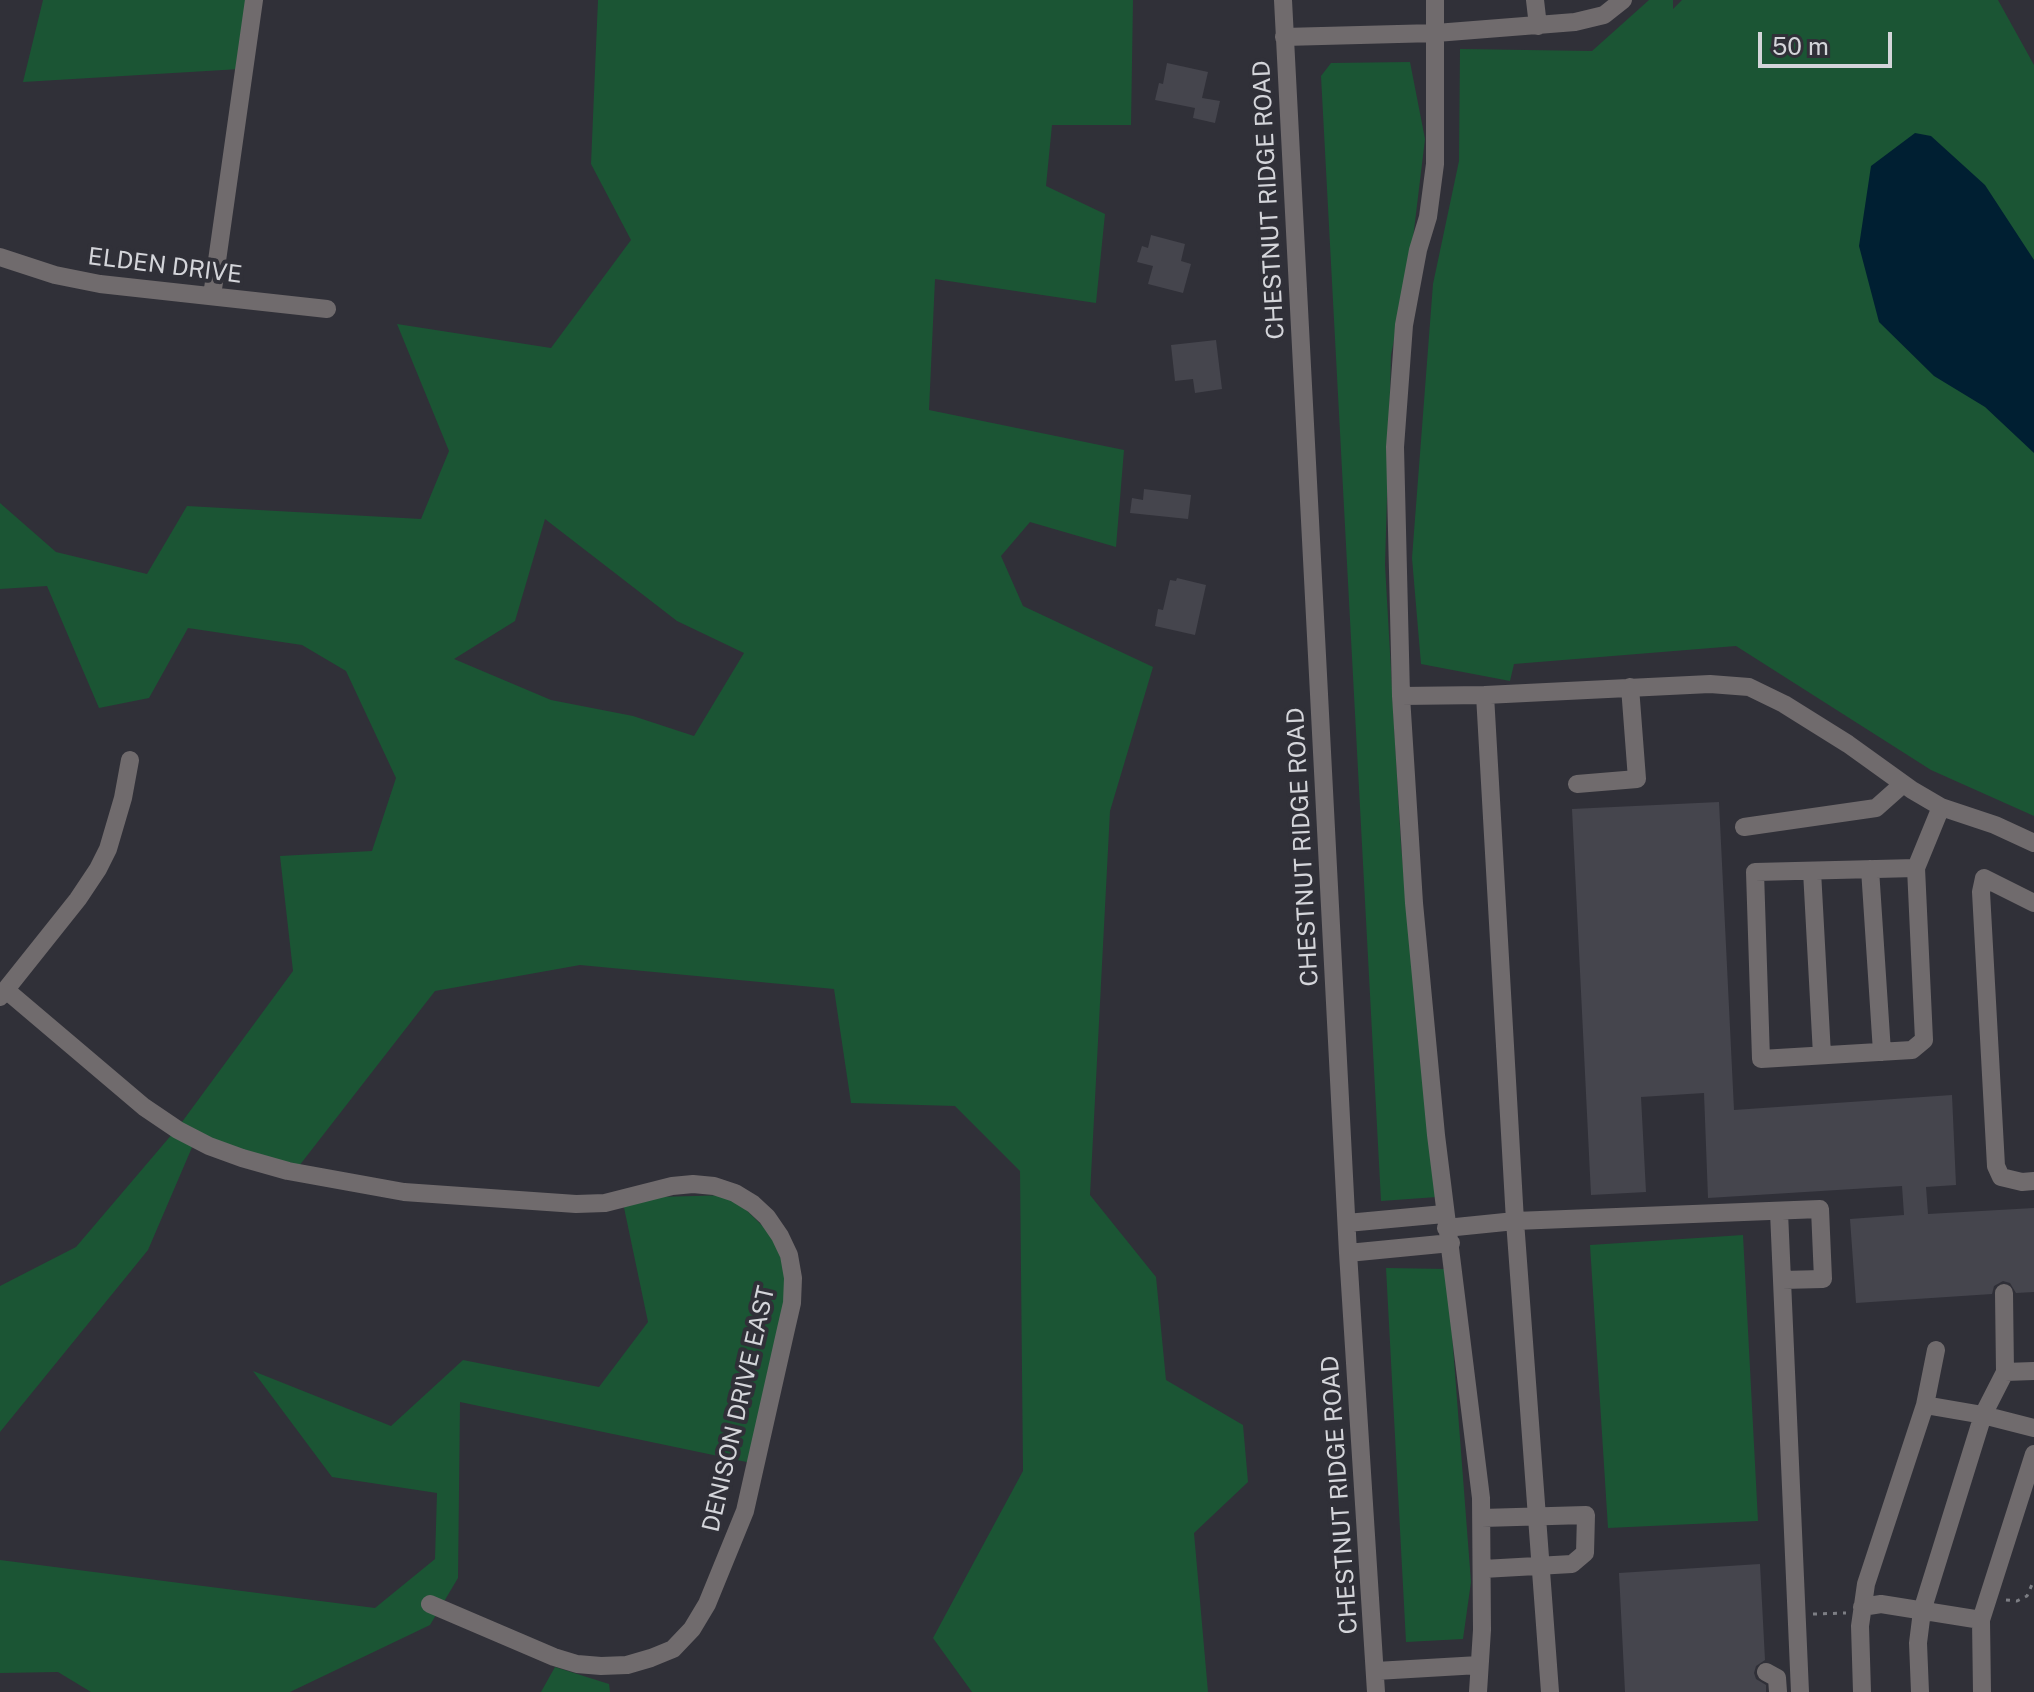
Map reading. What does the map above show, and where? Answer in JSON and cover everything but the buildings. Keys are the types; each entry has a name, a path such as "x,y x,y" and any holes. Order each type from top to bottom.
{"street":[{"path":"212,296 254,0"},
{"name":"CHESTNUT RIDGE ROAD","path":"1283,0 1348,1253 1376,1692"},
{"path":"1435,0 1435,164 1428,217 1418,250 1404,325 1395,447 1401,696 1414,903 1447,1229 1482,1518 1478,1692"},
{"path":"1535,0 1538,26"},
{"path":"1284,37 1436,33 1538,26 1597,18 1623,0"},
{"name":"ELDEN DRIVE","path":"0,257 55,275 100,284 327,309"},
{"path":"1401,696 1710,684 1749,687 1784,704 1941,807 1995,825 2034,843"},
{"path":"1577,784 1637,779 1630,687"},
{"path":"1485,695 1515,1221 1550,1692"},
{"path":"3,994 98,869 108,849 123,798 130,760"},
{"path":"1744,827 1876,808 1903,784"},
{"path":"1916,868 1755,872 1761,1059 1912,1050 1924,1040 1916,868 1941,807"},
{"path":"1870,869 1882,1052"},
{"path":"1812,871 1822,1055"},
{"path":"2034,904 1984,878 1981,892 1996,1166 2001,1177 2022,1182 2034,1181"},
{"name":"DENISON DRIVE EAST","path":"3,994 144,1107 178,1130 242,1158 302,1174 392,1190 576,1204 605,1203 672,1186 714,1186 735,1193 767,1217 789,1255 793,1278 792,1303 745,1511 707,1604 692,1629 673,1649 651,1658 627,1665 577,1664 430,1604"},
{"path":"1348,1253 1447,1229 1515,1221 1820,1209 1823,1279 1782,1280"},
{"path":"1779,1212 1800,1692"},
{"path":"1347,1223 1447,1229"},
{"path":"1920,1692 1918,1643 1922,1611 1983,1415 2005,1372 2004,1293"},
{"path":"1862,1692 1860,1626 1866,1584 1925,1405 1936,1350"},
{"path":"2005,1372 2034,1371"},
{"path":"1925,1405 2034,1428"},
{"path":"1982,1692 1981,1620 2034,1454"},
{"path":"1482,1518 1586,1515 1585,1553 1572,1564 1483,1569"},
{"path":"1862,1607 1881,1604 1981,1620"},
{"path":"1376,1671 1479,1665"},
{"path":"1766,1672 1777,1678 1778,1692"}],"green space":[{"path":"43,0 251,0 240,69 23,82"},
{"path":"598,0 1133,0 1131,125 1052,125 1046,186 1105,214 1096,303 935,279 929,410 1124,450 1116,547 1030,522 1001,556 1023,606 1153,667 1110,811 1090,1195 1156,1277 1166,1380 1243,1425 1248,1482 1194,1533 1208,1692 972,1692 933,1638 1023,1471 1020,1171 955,1106 851,1103 834,989 580,965 435,991 299,1166 196,1138 148,1250 0,1432 0,1286 76,1247 179,1126 293,971 280,856 372,851 396,778 346,671 302,645 188,628 149,698 99,708 47,586 0,589 0,503 56,552 147,574 187,506 421,519 449,451 397,324 551,348 631,240 591,164","holes":["545,519 677,621 744,653 694,736 633,716 551,700 454,659 515,621"]},
{"path":"1649,0 1673,0 1673,9 1682,0 1998,0 2034,65 2034,816 1931,770 1736,646 1514,664 1510,681 1421,664 1412,558 1433,284 1459,161 1460,49 1592,51"},
{"path":"1410,62 1425,139 1411,255 1391,355 1385,565 1401,846 1437,1197 1381,1201 1321,76 1331,63"},
{"path":"731,1195 793,1256 761,1465 460,1402 458,1578 430,1625 290,1692 91,1692 58,1672 0,1673 0,1560 375,1608 435,1559 437,1493 332,1477 253,1371 391,1426 463,1360 599,1387 648,1322 622,1198"},
{"path":"1743,1235 1758,1521 1608,1528 1590,1245"},
{"path":"1386,1268 1447,1269 1471,1582 1463,1639 1406,1642"},
{"path":"555,1667 609,1684 610,1692 541,1692"}],"water":[{"path":"1915,133 1931,136 1985,185 2034,260 2034,453 1985,407 1934,376 1879,322 1859,246 1871,166"}]}
